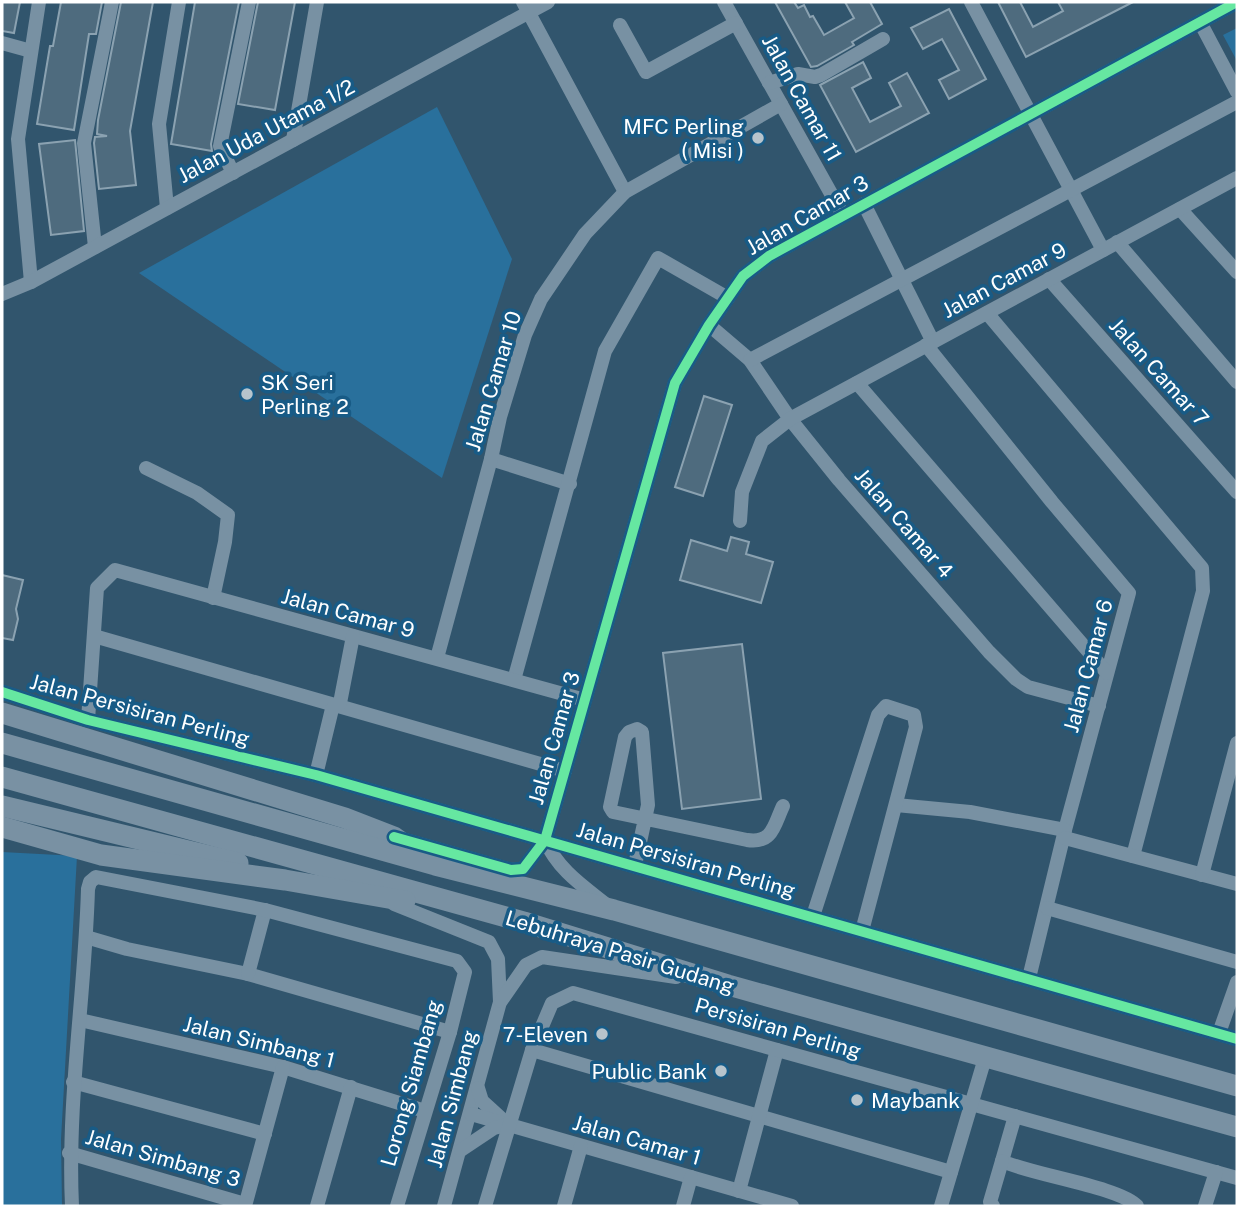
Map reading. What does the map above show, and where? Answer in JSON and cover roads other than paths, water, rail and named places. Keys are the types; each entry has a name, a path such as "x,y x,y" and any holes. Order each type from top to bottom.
{"highway":[{"path":"2,713 345,818 394,837 435,865"},
{"name":"Lebuhraya Pasir Gudang","path":"2,743 435,865 614,910 1237,1086"},
{"name":"Lebuhraya Pasir Gudang","path":"2,777 524,922 728,985 1237,1127"},
{"path":"2,806 234,862 285,880"},
{"path":"2,827 101,855 285,880 524,922"}],"street":[{"path":"31,282 18,139 39,2"},
{"path":"95,247 84,143 112,2"},
{"path":"167,208 159,124 179,2"},
{"path":"233,173 220,146 249,2"},
{"path":"293,140 317,2"},
{"name":"Jalan Uda Utama 1/2","path":"2,294 31,282 233,173 526,7 548,2"},
{"name":"Jalan Camar 11","path":"724,2 842,215"},
{"path":"971,2 1103,250"},
{"name":"Jalan Camar 3","path":"545,840 675,383 709,325 743,276 755,265 842,215 1237,2"},
{"path":"526,7 625,192"},
{"path":"1200,22 1237,92"},
{"path":"620,25 646,72 736,23"},
{"path":"769,83 798,74 815,78 883,39"},
{"path":"2,43 31,51"},
{"path":"750,360 1237,102"},
{"name":"Jalan Camar 10","path":"437,658 491,459 499,417 541,299 584,234 625,192 781,104"},
{"name":"Jalan Camar 9","path":"740,520 742,492 762,441 790,419 1237,178"},
{"path":"864,204 902,279 930,344"},
{"path":"1180,209 1237,272"},
{"path":"1117,242 1237,382"},
{"path":"514,680 605,351 658,258 728,298"},
{"name":"Jalan Camar 7","path":"1049,279 1236,488"},
{"path":"987,313 1202,568 1203,591 1133,856"},
{"name":"Jalan Camar 4","path":"709,325 750,360 790,419 848,491 989,652 1016,679 1042,692 1099,706"},
{"name":"Jalan Camar 6","path":"930,344 1052,502 1129,593 1029,978"},
{"path":"856,383 1107,673"},
{"path":"491,459 570,484"},
{"path":"146,468 197,493 228,515 213,598"},
{"name":"Jalan Camar 9","path":"94,636 97,588 115,570 584,700"},
{"path":"88,720 94,636 565,771"},
{"path":"316,775 332,709 340,703 353,636"},
{"name":"Jalan Persisiran Perling","path":"2,692 88,720 316,775 1237,1039"},
{"path":"813,916 877,715 886,706 914,715 916,727 862,930"},
{"path":"635,866 647,818 648,805 642,732 637,729 629,732 625,737 610,807 613,812 647,818 759,841 770,834 783,806"},
{"path":"1202,874 1237,743"},
{"path":"896,805 970,813 1065,834 1133,856 1237,884"},
{"path":"394,837 511,870 523,869 545,840"},
{"path":"545,840 552,857 565,872 614,910"},
{"path":"72,1206 69,1153 90,882 96,877 265,910 248,974"},
{"path":"370,895 489,942 498,959 500,1002"},
{"path":"1047,908 1237,962"},
{"name":"Lorong Siambang","path":"265,910 457,961 465,972 450,1032 397,1206"},
{"path":"86,937 127,949 248,974 450,1032"},
{"path":"500,1002 526,965 542,957 728,985"},
{"path":"1219,1033 1237,982"},
{"name":"Persisiran Perling","path":"532,1050 552,1003 573,993 1237,1178"},
{"name":"Jalan Simbang","path":"444,1206 500,1002"},
{"name":"Jalan Simbang 1","path":"80,1020 283,1067 425,1111"},
{"path":"485,1206 532,1050 951,1172"},
{"path":"739,1191 777,1050"},
{"path":"942,1206 985,1058"},
{"path":"245,1205 283,1067"},
{"path":"74,1082 264,1134"},
{"path":"317,1206 351,1087"},
{"path":"478,1088 482,1101 509,1125"},
{"name":"Jalan Camar 1","path":"471,1114 739,1191 767,1203 792,1206"},
{"path":"993,1206 990,1202 1015,1116"},
{"path":"461,1150 494,1128 509,1125"},
{"path":"564,1206 581,1146"},
{"name":"Jalan Simbang 3","path":"69,1153 245,1205"},
{"path":"1002,1161 1123,1196 1137,1206"},
{"path":"1205,1206 1216,1172"},
{"path":"683,1206 691,1177"}],"place":[{"name":"MFC Perling ( Misi )","path":"758,138"},
{"name":"SK Seri Perling 2","path":"247,394"},
{"name":"7-Eleven","path":"602,1034"},
{"name":"Public Bank","path":"721,1071"},
{"name":"Maybank","path":"857,1100"}]}
